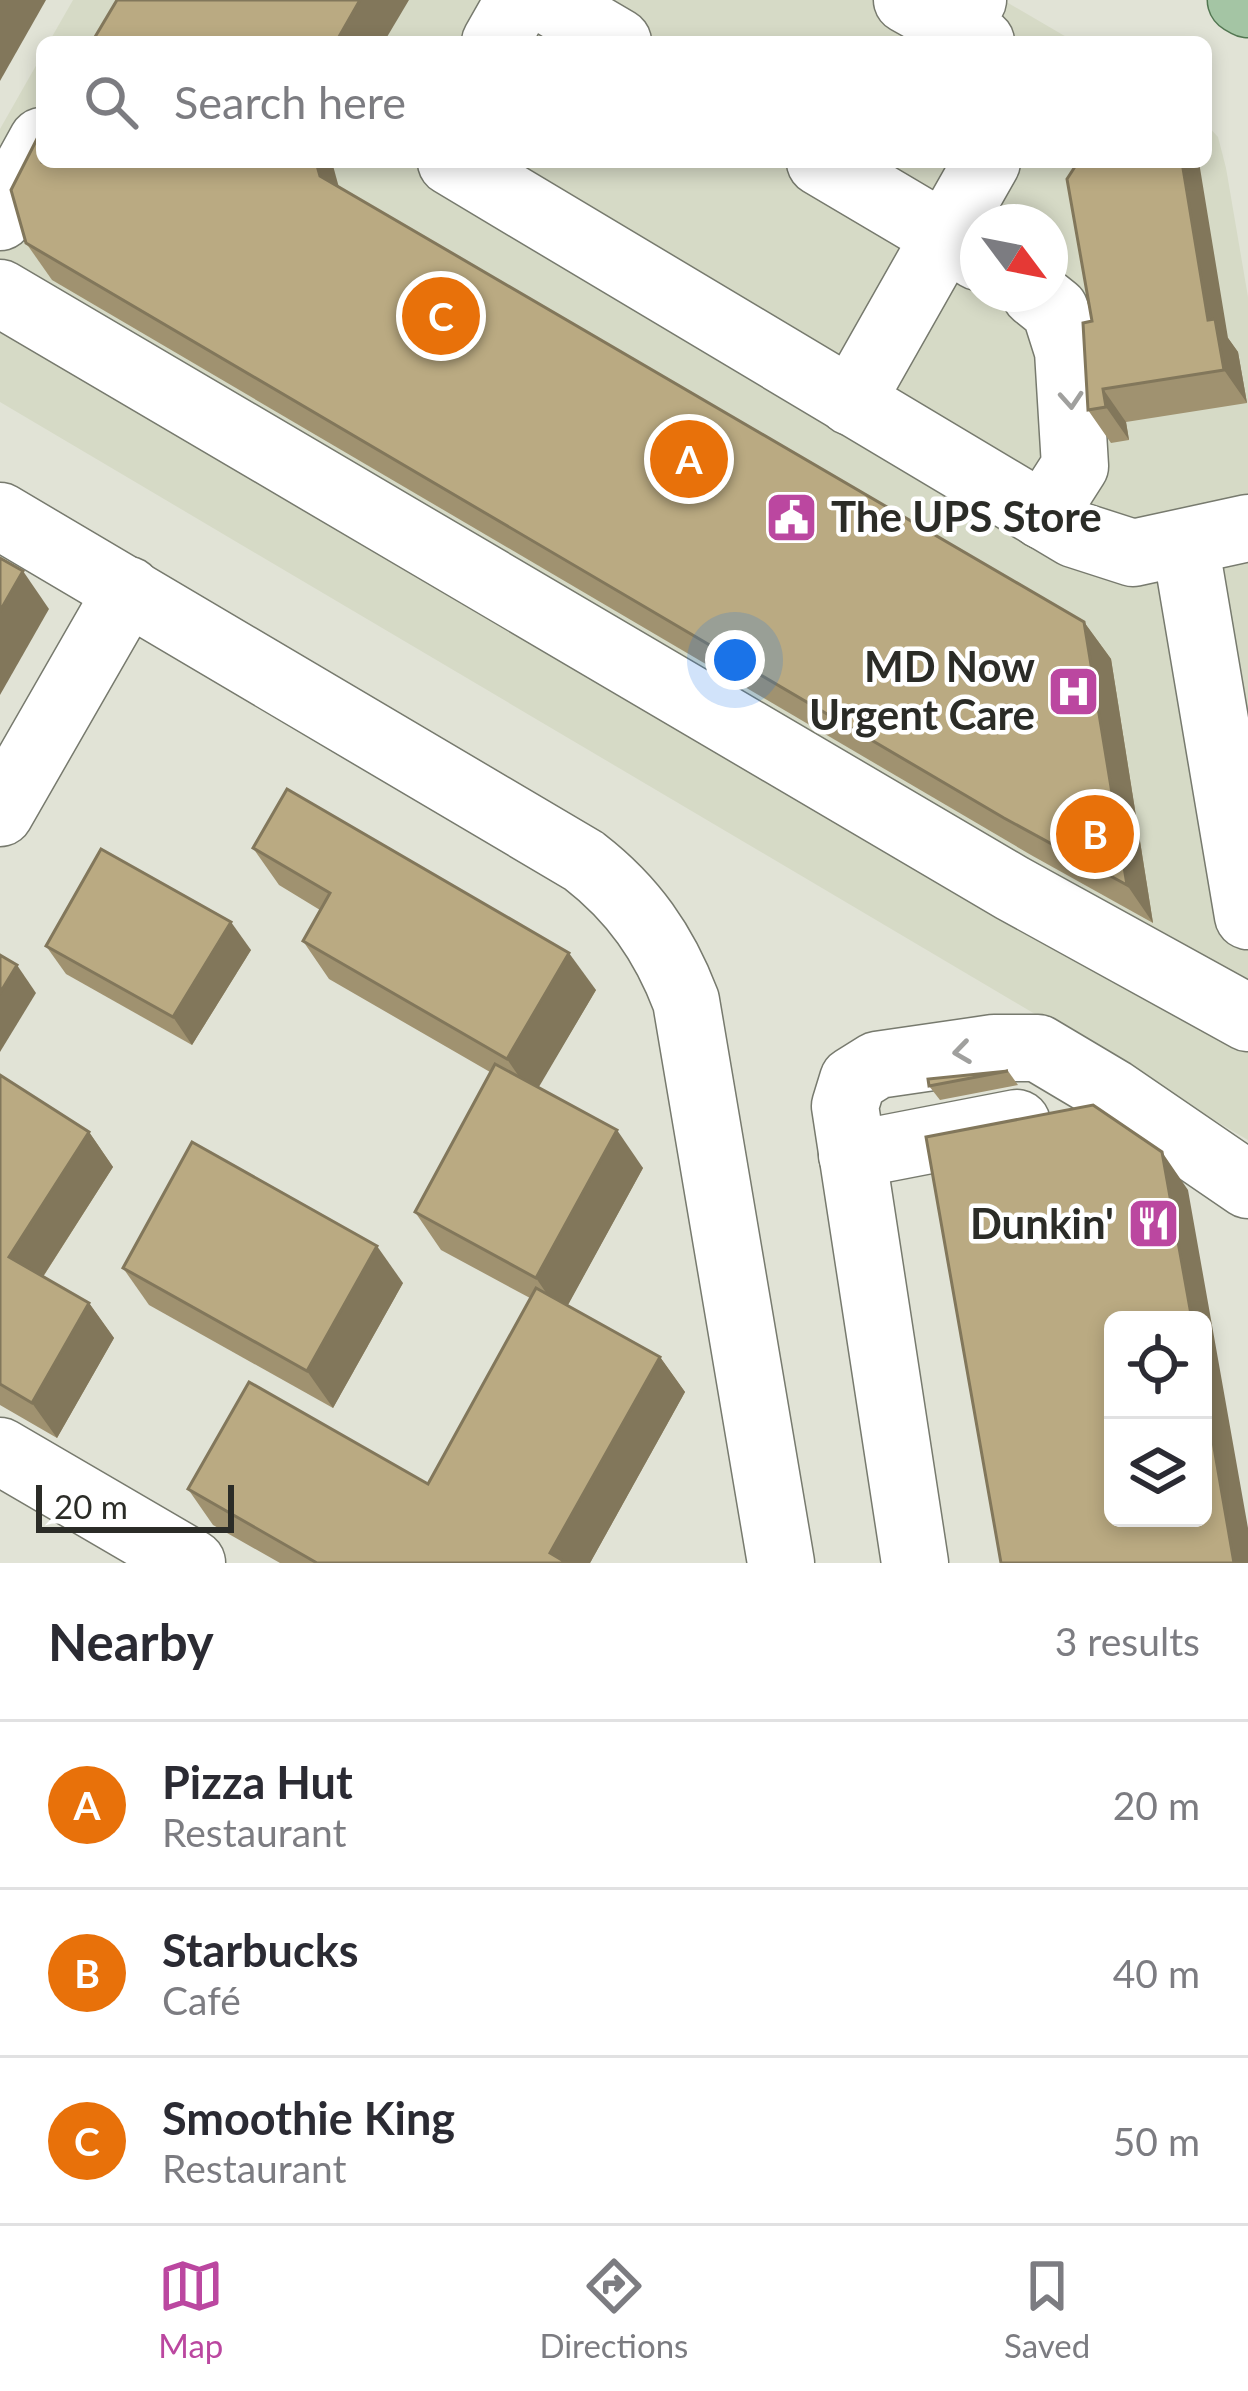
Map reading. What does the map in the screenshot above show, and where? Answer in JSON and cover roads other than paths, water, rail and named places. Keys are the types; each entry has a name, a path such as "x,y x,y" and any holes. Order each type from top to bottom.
{"lane":[{"path":"498,36 519,0"},
{"path":"547,0 608,36"},
{"path":"0,217 36,152"},
{"path":"461,168 1074,534 1133,553 1248,528"},
{"path":"830,168 960,245"},
{"path":"974,204 985,168"},
{"path":"850,402 960,249"},
{"path":"0,293 1051,910 1248,1018"},
{"path":"1043,516 1075,466 1068,351 1055,312"},
{"path":"0,516 584,861 638,911 659,940 686,1001 781,1563"},
{"path":"1185,543 1248,916"},
{"path":"0,814 128,590"},
{"path":"915,1563 850,1119 1106,1090 1248,1185"},
{"path":"0,1451 192,1563"}],"place":[{"name":"Smoothie King","path":"441,316"},
{"name":"Pizza Hut","path":"689,459"},
{"name":"The UPS Store","path":"792,517"},
{"name":"MD Now Urgent Care","path":"1074,691"},
{"name":"Starbucks","path":"1095,834"},
{"name":"Dunkin'","path":"1153,1224"}]}
